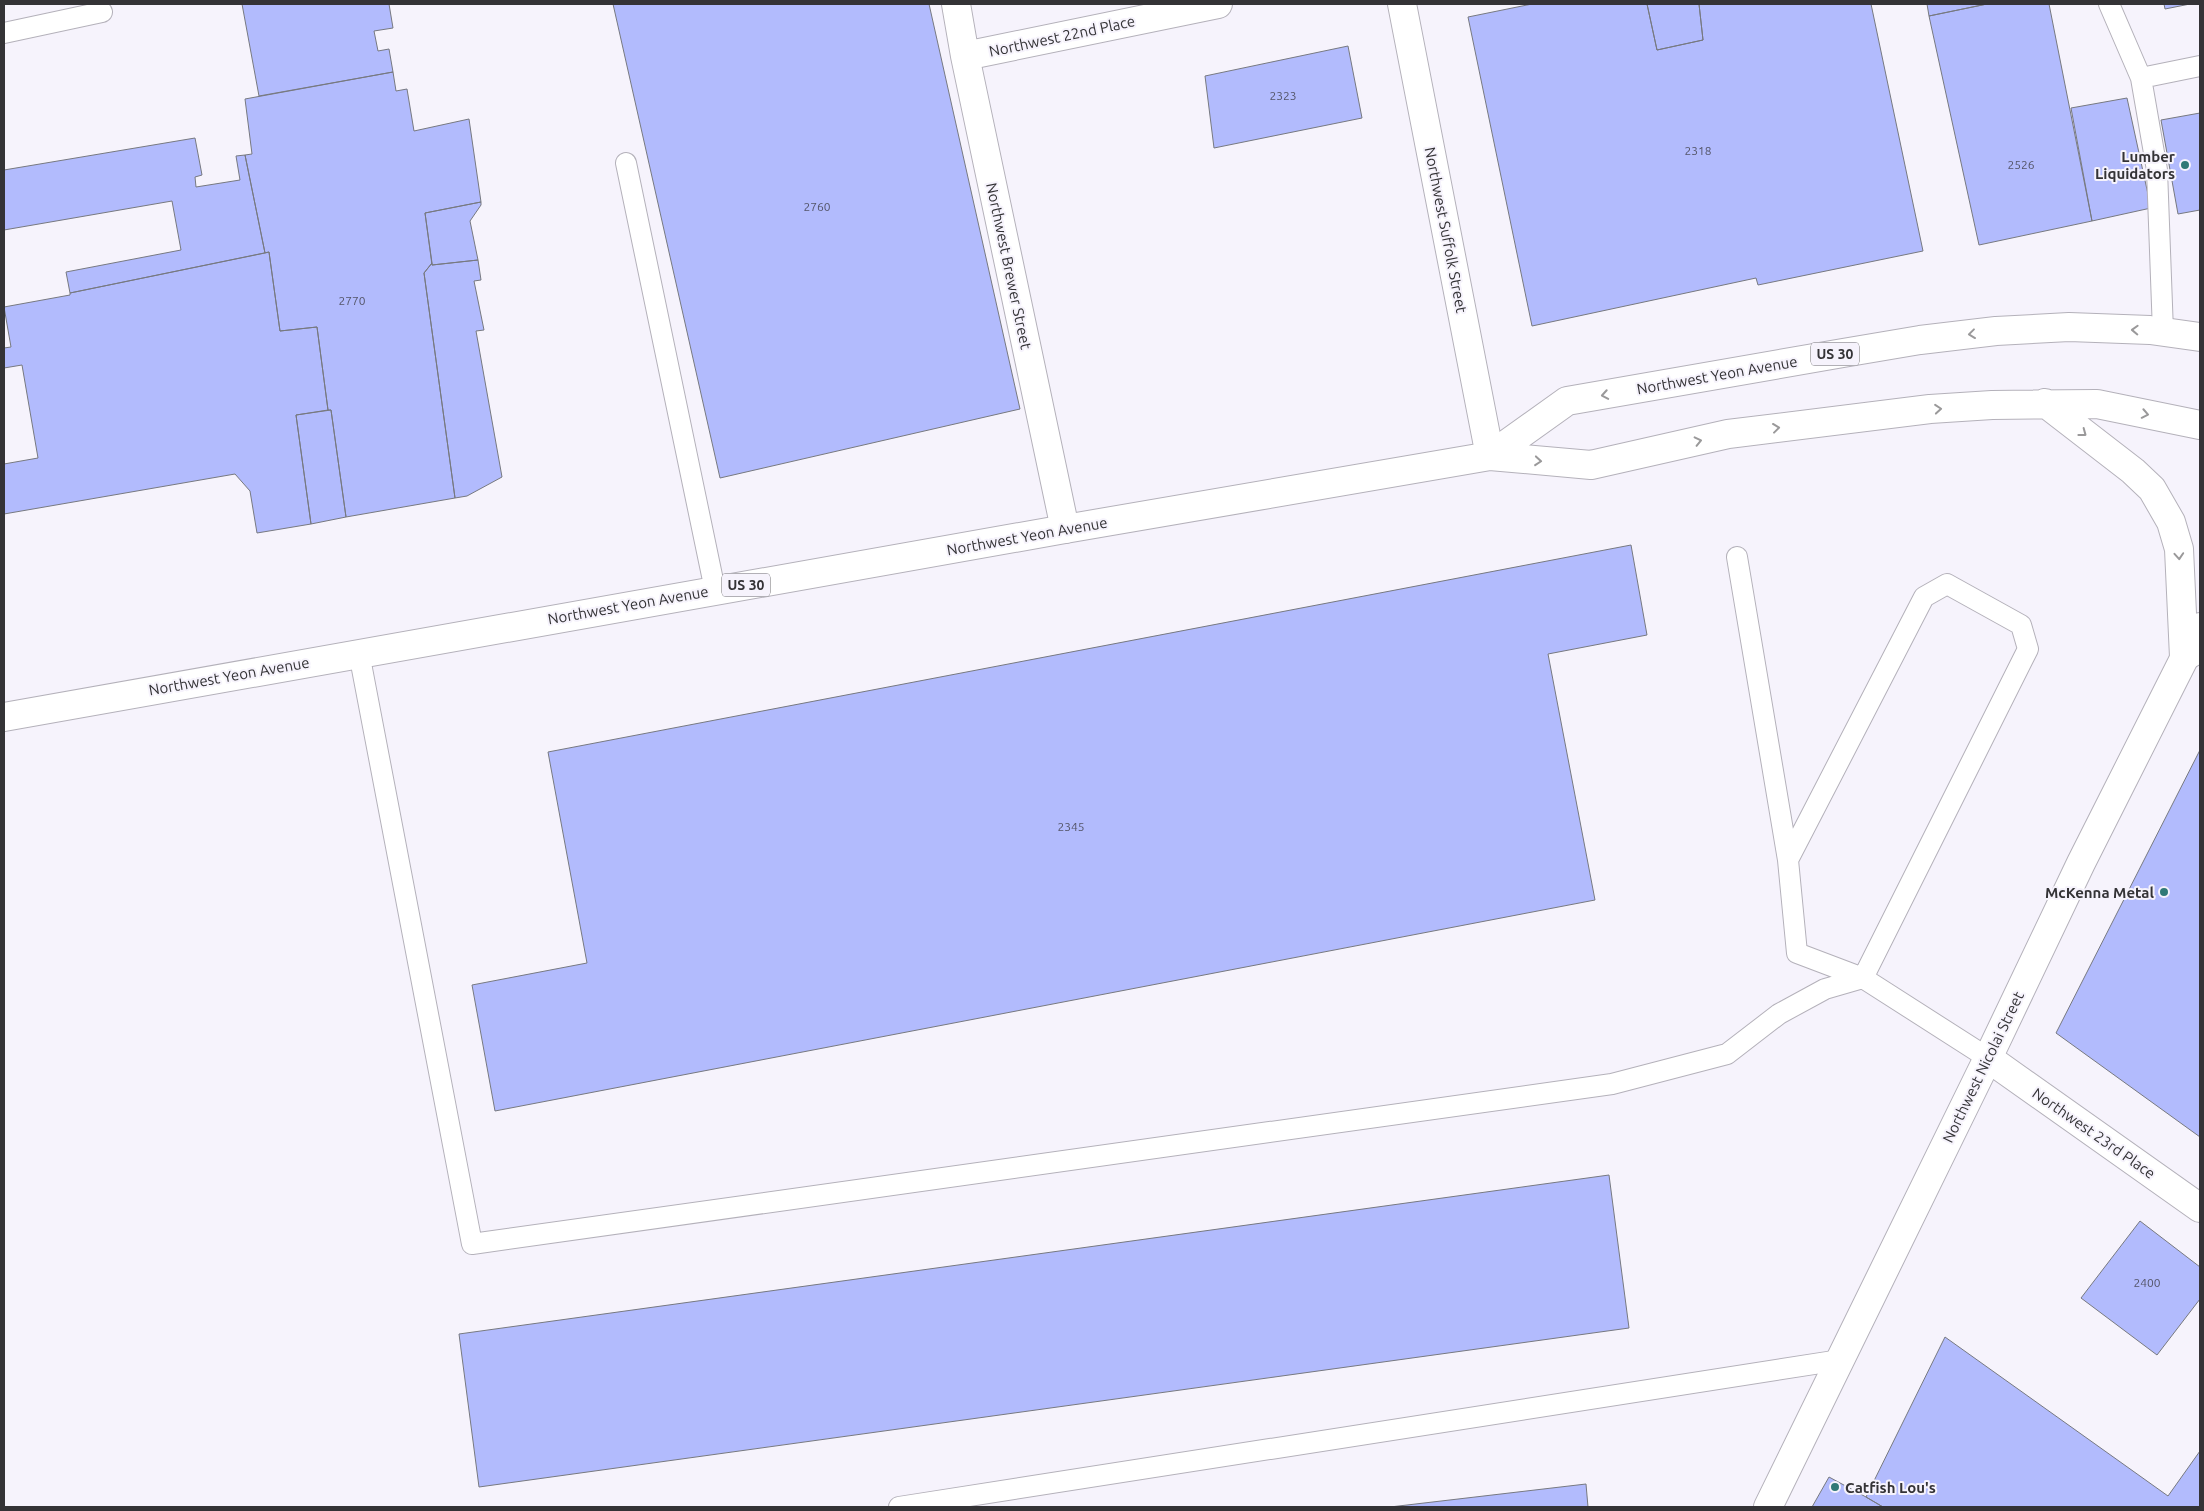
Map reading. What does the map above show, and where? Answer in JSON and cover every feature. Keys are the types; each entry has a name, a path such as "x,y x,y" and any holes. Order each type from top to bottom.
{"main road":[{"name":"Northwest Brewer Street","path":"956,4 964,56 1065,529"},
{"name":"Northwest 22nd Place","path":"964,56 1218,4"},
{"name":"Northwest Suffolk Street","path":"1402,4 1490,456"},
{"name":"Northwest Yeon Avenue","path":"1490,456 1567,401 1920,340 1996,330 2068,327 2163,332 2200,337"},
{"name":"Northwest Yeon Avenue","path":"4,717 716,590 1490,456 1591,465 1728,434 1930,410 2045,403 2098,404 2200,425"},
{"path":"2045,403 2133,470 2152,489 2171,522 2179,549 2195,654"},
{"name":"Northwest Nicolai Street","path":"1768,1507 1988,1058 2081,863 2195,654 2200,627"},
{"name":"Northwest 23rd Place","path":"1988,1058 2200,1208"}],"lane":[{"path":"2109,4 2141,78 2157,170 2163,332"},
{"path":"4,33 102,12"},
{"path":"2141,78 2200,66"},
{"path":"626,163 716,590"},
{"path":"1737,557 1788,860 1797,953 1863,978 1988,1058"},
{"path":"359,653 472,1244 1612,1084 1727,1054 1779,1014 1825,989 1863,978 2028,649 2021,625 1947,584 1924,597 1788,860"},
{"path":"899,1507 1840,1360"}],"building":[{"path":"242,4 389,4 393,28 374,31 378,51 389,49 393,72 259,96"},
{"path":"613,4 929,4 1020,409 720,478"},
{"path":"1532,4 1647,4 1657,50 1703,40 1699,4 1871,4 1923,251 1758,285 1756,278 1532,326 1468,17"},
{"path":"1647,4 1699,4 1703,40 1657,50"},
{"path":"1927,4 1987,4 1929,16"},
{"path":"1987,4 2049,4 2092,221 1979,245 1929,16"},
{"path":"2164,4 2190,4 2165,9"},
{"path":"1348,46 1362,118 1214,148 1205,76"},
{"path":"393,72 396,91 407,89 414,131 469,119 481,202 425,213 432,263 424,273 455,498 346,517 331,410 328,410 317,327 280,331 269,252 265,253 245,155 252,154 245,99"},
{"path":"2127,98 2151,208 2092,221 2071,108"},
{"name":"Lumber Liquidators","path":"2200,113 2200,210 2178,214 2161,120"},
{"path":"195,138 202,175 195,177 196,187 240,180 236,156 245,155 265,253 70,293 66,272 181,250 172,201 4,230 4,170"},
{"path":"481,202 481,205 470,221 478,260 432,265 425,213"},
{"path":"269,252 280,331 317,327 328,410 296,415 311,524 257,533 250,491 235,474 4,514 4,464 38,458 22,365 4,368 4,348 11,347 4,307 70,295 70,293"},
{"path":"478,260 481,280 474,281 484,330 476,331 502,477 467,496 455,498 424,273 432,263 432,265"},
{"path":"331,410 346,517 311,524 296,415"},
{"path":"1631,545 1647,635 1548,654 1595,900 495,1111 472,985 587,963 548,752"},
{"name":"McKenna Metal","path":"2200,750 2200,1137 2056,1033"},
{"path":"1609,1175 1629,1328 479,1487 459,1334"},
{"path":"2140,1221 2200,1267 2200,1299 2157,1355 2081,1298"},
{"path":"1945,1337 2168,1496 2200,1451 2200,1507 1883,1507 1866,1497"},
{"name":"Catfish Lou's","path":"1829,1477 1866,1497 1883,1507 1812,1507"},
{"path":"1586,1484 1588,1507 1390,1507"}],"place":[{"name":"Lumber Liquidators","path":"2185,165"},
{"name":"McKenna Metal","path":"2164,892"},
{"name":"Catfish Lou's","path":"1835,1487"}]}
